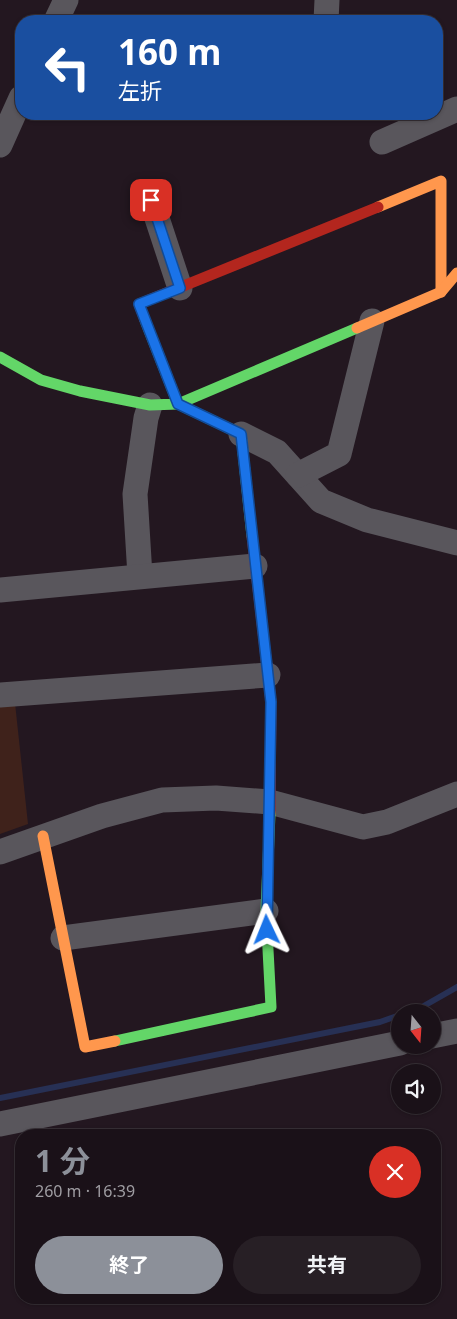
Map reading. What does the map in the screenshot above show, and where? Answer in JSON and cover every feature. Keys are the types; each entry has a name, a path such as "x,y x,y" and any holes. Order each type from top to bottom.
{"street":[{"path":"59,15 66,0"},
{"path":"326,15 327,0"},
{"path":"443,115 457,109"},
{"path":"0,145 15,111"},
{"path":"382,142 432,120"},
{"path":"442,292 441,181 139,304 178,404 277,452 321,500 368,520 457,543"},
{"path":"151,200 180,288"},
{"path":"0,357 41,380 80,392 150,405 178,404 442,292 457,273"},
{"path":"298,475 339,454 372,321"},
{"path":"140,576 135,494 146,418 150,405"},
{"path":"43,836 85,1048 271,1007 266,911 271,702 241,434"},
{"path":"0,590 255,566"},
{"path":"0,695 268,675"},
{"path":"0,852 102,816 162,800 216,798 270,802 363,827 387,822 457,794"},
{"path":"64,938 266,911"},
{"path":"441,1034 457,1031"},
{"path":"0,1124 391,1045"}],"shaded area":[{"path":"15,703 28,824 0,834 0,704"}],"waterway":[{"path":"427,1004 457,987"},
{"path":"0,1098 380,1022 391,1018"}],"traffic: fast":[{"path":"0,357 41,380 80,391 150,405 178,404 145,320"},
{"path":"252,536 241,434 178,404 357,328"},
{"path":"115,1041 271,1007 266,911 270,813"}],"traffic: slow":[{"path":"378,207 441,181 441,292"},
{"path":"357,328 441,292 457,273"},
{"path":"43,836 85,1047 115,1041"}],"traffic: jam":[{"path":"145,320 139,304 378,207"},
{"path":"252,536 271,702 270,813"}],"route":[{"path":"151,200 180,288 139,304 178,404 241,434 271,702 267,930"}]}
